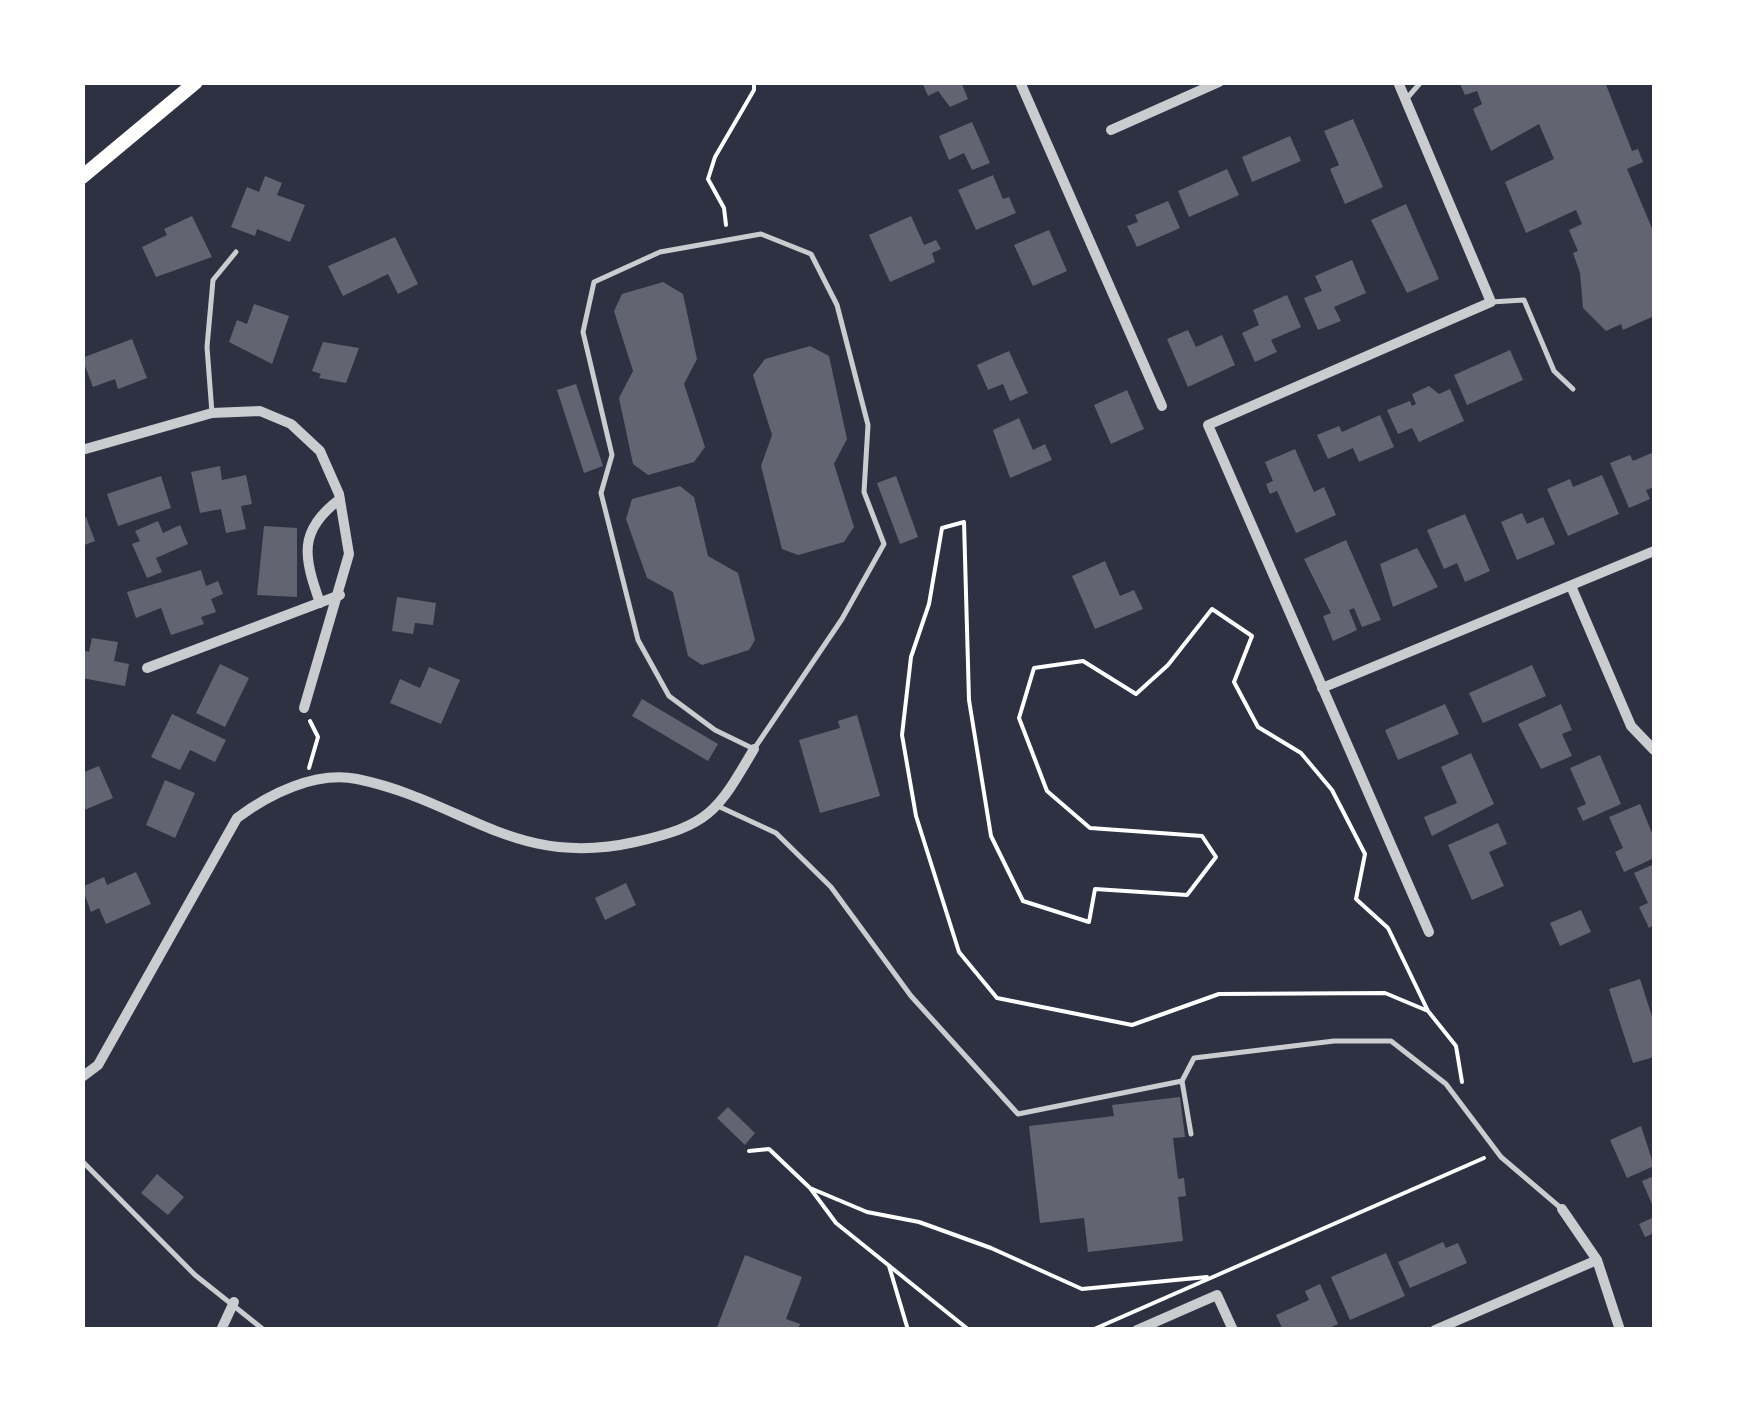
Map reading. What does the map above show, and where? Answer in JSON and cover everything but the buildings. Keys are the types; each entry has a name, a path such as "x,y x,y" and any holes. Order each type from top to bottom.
{"main road":[{"path":"82,178 196,82"}],"street":[{"path":"1020,82 1162,406"},
{"path":"1111,130 1219,82"},
{"path":"1398,82 1490,302 1208,425 1430,932"},
{"path":"82,450 212,413 260,411 292,424 320,451 340,499 349,554 340,595 317,652 304,708"},
{"path":"320,603 307,547 315,522 340,499"},
{"path":"1322,688 1654,550"},
{"path":"1570,586 1632,726 1654,750"},
{"path":"147,668 340,595"},
{"path":"82,1077 98,1064 236,818 268,794 304,784 354,778 550,849 604,848 653,838 700,822 720,807 754,749"},
{"path":"1562,1208 1597,1260 1620,1330"},
{"path":"1435,1330 1597,1260"},
{"path":"1136,1330 1217,1295 1233,1330"},
{"path":"221,1330 234,1302"}],"lane":[{"path":"1406,100 1421,82"},
{"path":"761,234 811,254 836,305 868,425 864,492 884,544 842,619 754,749 714,730 669,696 638,640 601,493 612,455 583,332 594,282 660,252 761,234"},
{"path":"212,413 207,346 213,280 236,252"},
{"path":"1490,302 1524,300 1554,371 1573,389"},
{"path":"720,807 776,833 831,887 911,996 1018,1114 1182,1081"},
{"path":"1192,1134 1182,1081 1194,1058 1334,1040 1391,1041 1422,1062 1497,1152 1562,1208"},
{"path":"82,1161 195,1275 234,1302 264,1330"}],"path":[{"path":"728,240 724,208 708,179 715,157 754,90 754,82"},
{"path":"1428,1011 1385,992 1219,994 1132,1025 997,998 959,952 916,816 902,736 911,657 929,604 942,528 964,522 969,700 991,836 1023,902 1089,922 1095,888 1187,895 1216,858 1202,836 1090,828 1047,791 1019,718 1034,668 1083,661 1136,694 1168,666 1212,609 1252,636 1234,682 1258,727 1302,753 1332,790 1365,854 1356,899 1388,928 1428,1011 1456,1046 1464,1091 1455,1098"},
{"path":"304,708 318,738 304,784"},
{"path":"749,1151 768,1150 810,1188 836,1223 969,1330"},
{"path":"1092,1330 1497,1152"},
{"path":"810,1188 867,1212 937,1228 1082,1290 1212,1277"},
{"path":"889,1266 908,1330"}]}
